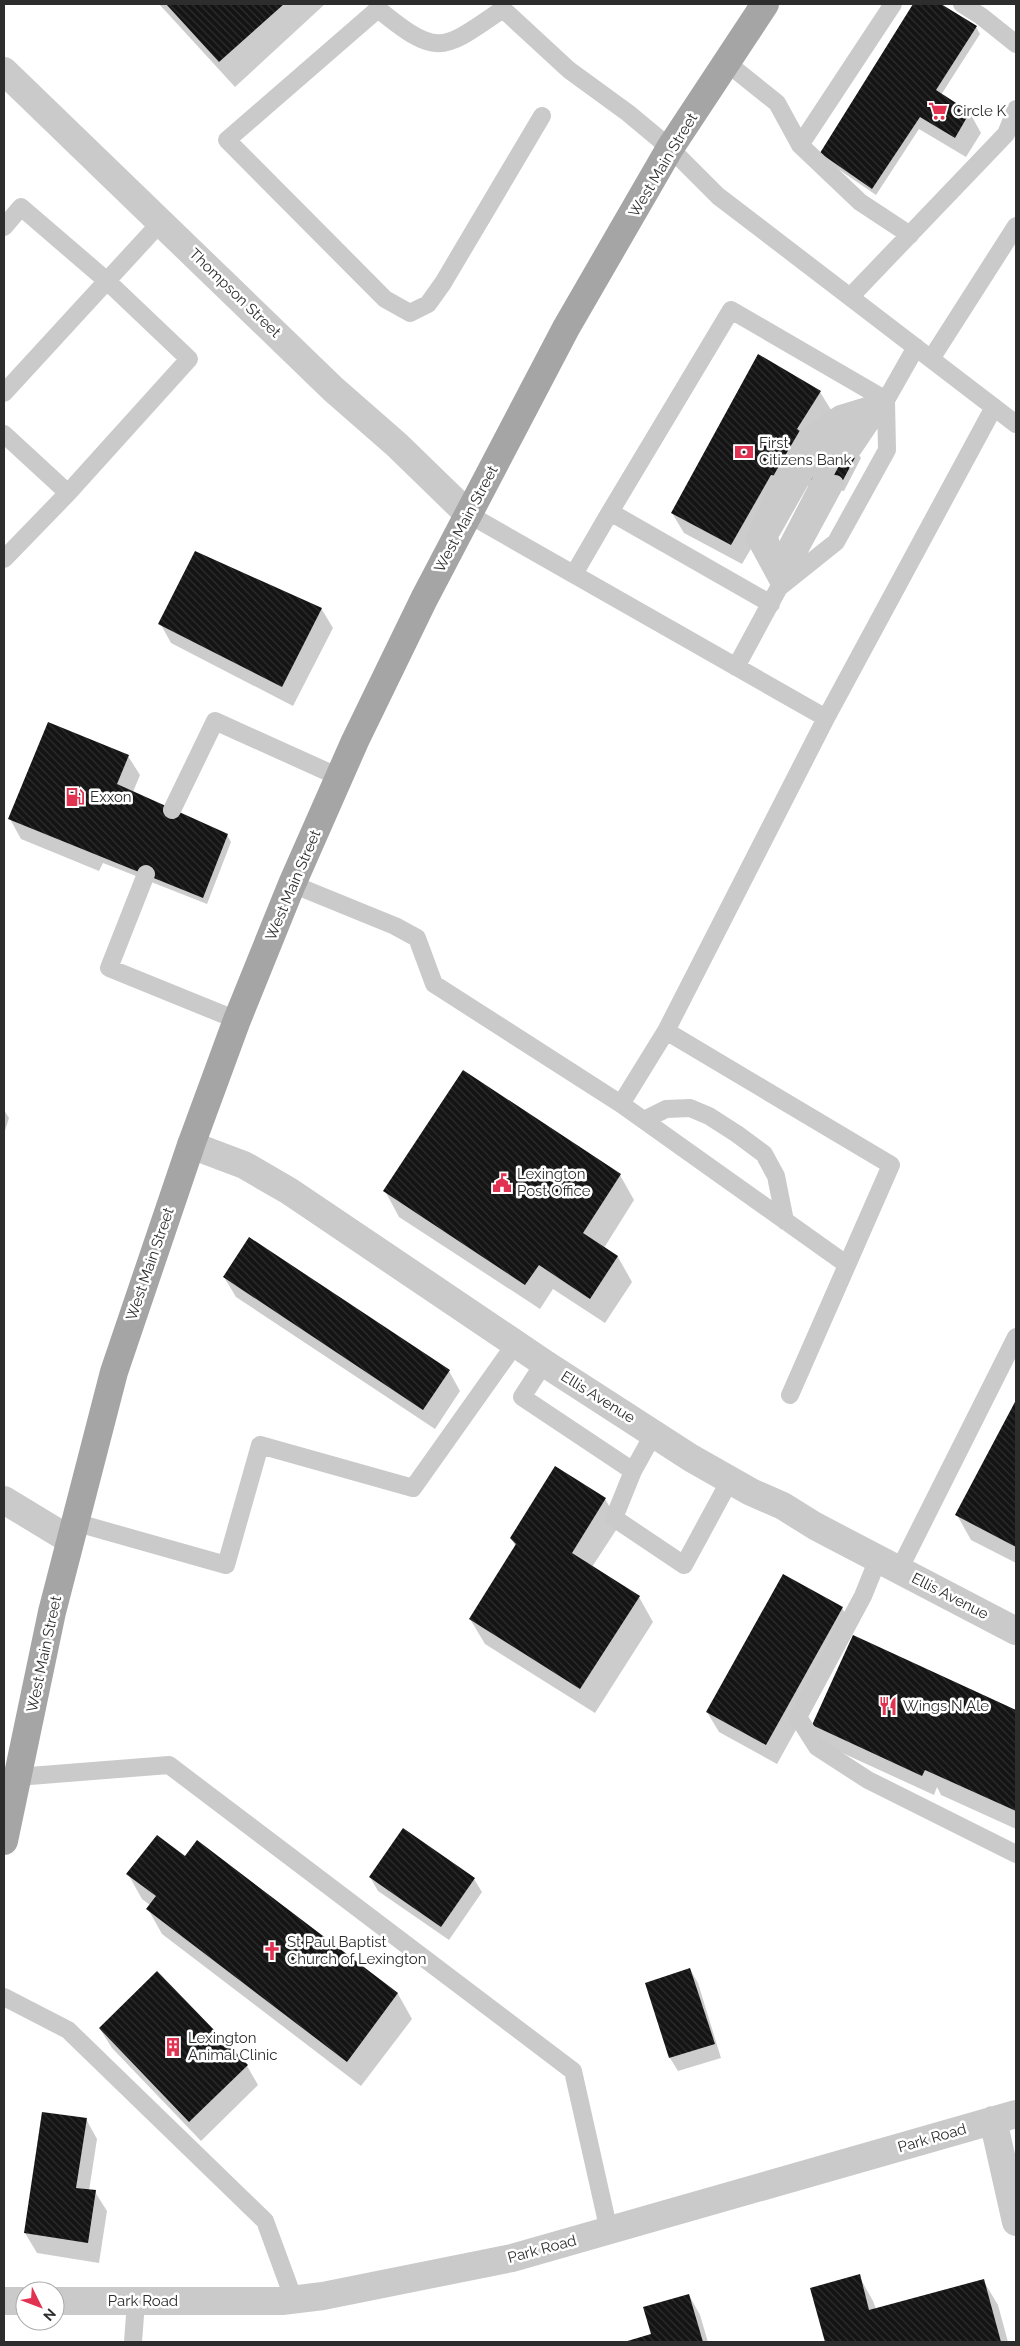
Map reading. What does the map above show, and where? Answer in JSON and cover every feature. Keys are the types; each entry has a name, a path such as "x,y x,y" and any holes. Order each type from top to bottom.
{"main road":[{"name":"West Main Street","path":"4,1841 72,1531 114,1372 191,1145 292,884 339,776 424,599 566,328 670,148 765,4"}],"street":[{"name":"Thompson Street","path":"4,71 333,389 397,446 468,514"},
{"name":"Ellis Avenue","path":"191,1145 244,1165 288,1191 517,1342 544,1363 730,1480 783,1506 815,1526 1016,1631"},
{"path":"4,1500 72,1531"},
{"path":"1005,2117 1016,2222"},
{"name":"Park Road","path":"65,2301 294,2300 512,2258 1005,2117"}],"lane":[{"path":"800,146 893,4"},
{"path":"962,4 981,16 1016,44"},
{"path":"542,116 443,283 428,304 410,313 385,299 228,140 381,6 416,38 430,44 443,44 474,29 505,6 568,70 670,148 718,196 1016,424"},
{"path":"727,63 777,103 800,146 860,202 910,235"},
{"path":"850,297 910,235 1011,137 1016,109"},
{"path":"4,227 21,207 106,281 189,359 68,493 4,559"},
{"path":"4,393 161,222"},
{"path":"931,359 1016,226"},
{"path":"574,574 731,310 886,400"},
{"path":"853,449 886,400 916,347"},
{"path":"781,586 784,552 839,446 886,400"},
{"path":"781,586 836,542 887,450 886,400"},
{"path":"781,586 755,538 783,477 807,436 840,414 886,400"},
{"path":"621,1104 666,1030 826,718 994,407"},
{"path":"4,434 68,493"},
{"path":"736,666 836,484"},
{"path":"610,512 771,604"},
{"path":"468,514 826,718"},
{"path":"172,810 214,721 339,776"},
{"path":"146,874 109,968 238,1020"},
{"path":"292,884 395,926 418,938 434,984 621,1104 846,1264"},
{"path":"666,1030 891,1165 790,1395"},
{"path":"644,1120 666,1108 690,1108 709,1116 737,1134 764,1154 776,1176 785,1221"},
{"path":"1016,1337 888,1564 863,1596 798,1717 817,1747 868,1780 1016,1854"},
{"path":"72,1531 226,1565 260,1445 412,1488 517,1342"},
{"path":"544,1363 522,1397 633,1471"},
{"path":"654,1433 633,1471 614,1518 684,1565 730,1480"},
{"path":"17,1777 169,1765 573,2071 609,2231"},
{"path":"4,1997 68,2030 265,2221 294,2300"},
{"path":"133,2342 136,2302"}],"building":[{"path":"166,4 284,4 219,62"},
{"path":"913,4 941,4 977,26 936,90 970,112 955,138 920,117 872,189 820,153"},
{"name":"First Citizens Bank","path":"758,354 821,391 797,429 807,436 859,450 841,484 771,475 731,545 671,513"},
{"path":"195,551 322,608 282,687 158,624"},
{"path":"48,722 129,755 117,784 228,834 203,898 8,819"},
{"name":"Lexington Post Office","path":"463,1070 621,1174 583,1233 618,1256 590,1299 539,1265 525,1285 383,1191"},
{"path":"249,1237 450,1370 423,1410 223,1277"},
{"path":"1016,1400 1016,1547 955,1515"},
{"path":"555,1466 606,1498 572,1553 640,1596 580,1689 469,1619 516,1544 510,1538"},
{"path":"783,1574 843,1607 766,1745 706,1712"},
{"name":"Wings N Ale","path":"853,1635 1016,1710 1016,1811 925,1770 922,1776 812,1725"},
{"path":"403,1828 475,1878 441,1927 369,1877"},
{"name":"St Paul Baptist Church of Lexington","path":"157,1835 185,1856 197,1840 398,1993 347,2062 146,1909 156,1896 126,1874"},
{"path":"690,1968 715,2044 669,2058 645,1983"},
{"name":"Lexington Animal Clinic","path":"157,1971 248,2065 189,2122 99,2028"},
{"path":"42,2112 87,2118 76,2188 96,2190 88,2243 24,2233"},
{"path":"860,2274 869,2310 984,2279 1001,2342 825,2342 810,2288"},
{"path":"689,2294 703,2342 624,2342 651,2334 643,2307"}],"place":[{"name":"Circle K","path":"938,111"},
{"name":"First Citizens Bank","path":"744,452"},
{"name":"Exxon","path":"75,797"},
{"name":"Lexington Post Office","path":"502,1183"},
{"name":"Wings N Ale","path":"888,1706"},
{"name":"St Paul Baptist Church of Lexington","path":"272,1951"},
{"name":"Lexington Animal Clinic","path":"173,2047"}]}
